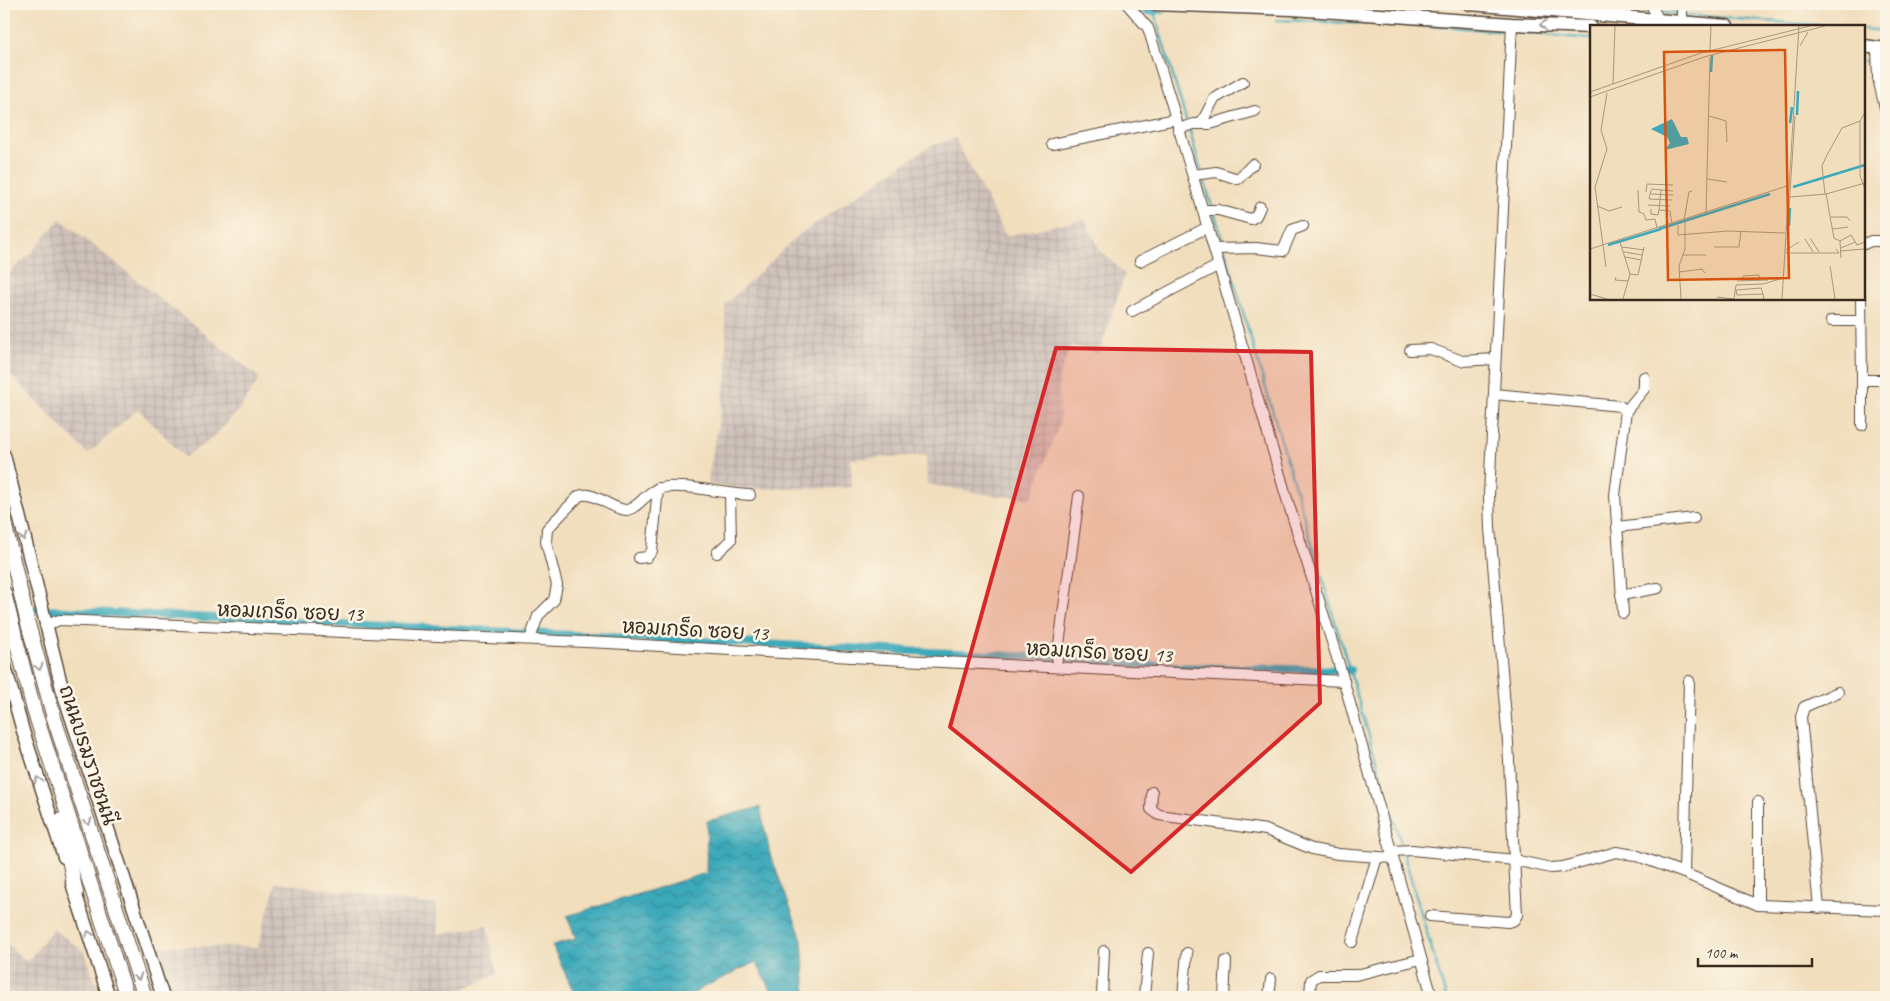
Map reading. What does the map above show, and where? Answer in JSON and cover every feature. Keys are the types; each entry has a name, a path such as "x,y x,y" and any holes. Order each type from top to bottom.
{"highway":[{"name":"ถนนบรมราชชนนี","path":"4,522 27,620 54,718 145,997"},
{"name":"ถนนบรมราชชนนี","path":"5,598 48,756 127,997"},
{"path":"48,756 76,893"}],"main road":[{"path":"1158,4 1292,9 1511,29 1590,15"},
{"path":"1470,4 1590,15 1655,13 1682,21 1718,25"},
{"path":"1865,39 1881,49"},
{"path":"1865,46 1881,49"},
{"path":"4,455 39,602 80,747 163,997"},
{"path":"4,663 22,731 110,997"}],"street":[{"path":"1682,4 1682,21"},
{"path":"1129,7 1148,28 1187,125 1211,210 1208,227 1221,248 1219,265 1287,499 1342,673 1394,854 1432,997"},
{"path":"1430,916 1500,922 1514,920 1517,915 1509,749 1490,528 1495,359 1511,29"},
{"path":"1881,49 1878,78 1885,106"},
{"path":"1187,125 1214,99 1242,82"},
{"path":"1052,144 1187,125 1210,124 1255,111"},
{"path":"1200,173 1238,179 1253,164"},
{"path":"1211,210 1251,219 1256,216 1260,208"},
{"path":"1221,248 1283,251 1292,230 1303,226"},
{"path":"1140,260 1208,227"},
{"path":"1865,244 1871,241 1886,240"},
{"path":"1132,311 1219,265"},
{"path":"1861,300 1862,425"},
{"path":"1831,320 1862,321"},
{"path":"1410,350 1431,350 1462,361 1495,359"},
{"path":"1623,614 1615,495 1626,411 1644,389 1644,378"},
{"path":"1862,380 1886,380"},
{"path":"1494,394 1620,406 1626,411"},
{"path":"639,558 647,557 652,551 658,488"},
{"path":"532,635 538,616 554,600 556,584 546,542 549,525 582,494 629,510 658,488 681,488 750,495"},
{"path":"717,552 731,540 730,494"},
{"path":"1057,661 1079,496"},
{"path":"1617,526 1694,518"},
{"path":"1621,595 1658,588"},
{"name":"หอมเกร็ด ซอย 13","path":"44,621 532,635 1342,673"},
{"path":"1684,873 1689,681"},
{"path":"1819,908 1800,718 1804,706 1838,692"},
{"path":"1152,792 1151,809 1159,815 1266,830 1312,849 1377,857 1412,850 1514,860 1551,868 1563,867 1616,852 1635,855 1684,873 1758,905 1886,910"},
{"path":"1758,802 1758,905"},
{"path":"1352,942 1377,857"},
{"path":"1102,997 1104,951"},
{"path":"1144,997 1148,953"},
{"path":"1183,997 1187,953"},
{"path":"1310,997 1311,980 1319,974 1356,975 1422,959"},
{"path":"1224,997 1226,961"},
{"path":"1270,997 1271,978"}],"highlighted area":[{"path":"1056,348 1311,352 1320,703 1131,872 950,727"}],"shaded area":[{"path":"955,138 1006,236 1084,219 1101,251 1125,274 1099,354 1071,345 1059,377 1060,422 1031,499 991,495 927,484 926,455 851,459 852,488 742,489 707,484 727,377 725,305 800,234 930,146"},
{"path":"60,219 260,378 239,410 214,437 185,457 138,409 88,454 4,368 4,278 31,253"},
{"path":"276,882 435,905 439,934 487,925 497,974 446,997 175,997 156,946 258,947"},
{"path":"53,929 85,952 100,997 4,997 4,941 27,962"}],"water":[{"path":"760,807 770,854 802,939 806,997 775,997 756,962 700,989 691,997 576,997 552,945 576,939 567,916 706,873 707,821"}],"waterway":[{"path":"1547,4 1650,12"},
{"path":"1153,9 1187,123"},
{"path":"1146,11 1154,12"},
{"path":"1154,12 1164,13"},
{"path":"1658,13 1680,14"},
{"path":"1686,15 1818,25"},
{"path":"1276,20 1454,27 1509,32"},
{"path":"1865,29 1886,31"},
{"path":"1515,32 1590,39"},
{"path":"1865,61 1875,62"},
{"path":"1880,63 1886,63"},
{"path":"1189,128 1201,171"},
{"path":"1203,176 1212,207"},
{"path":"1214,212 1224,245"},
{"path":"1225,251 1402,847"},
{"path":"6,608 1038,657 1179,667 1350,670"},
{"path":"1403,852 1446,997"}]}
